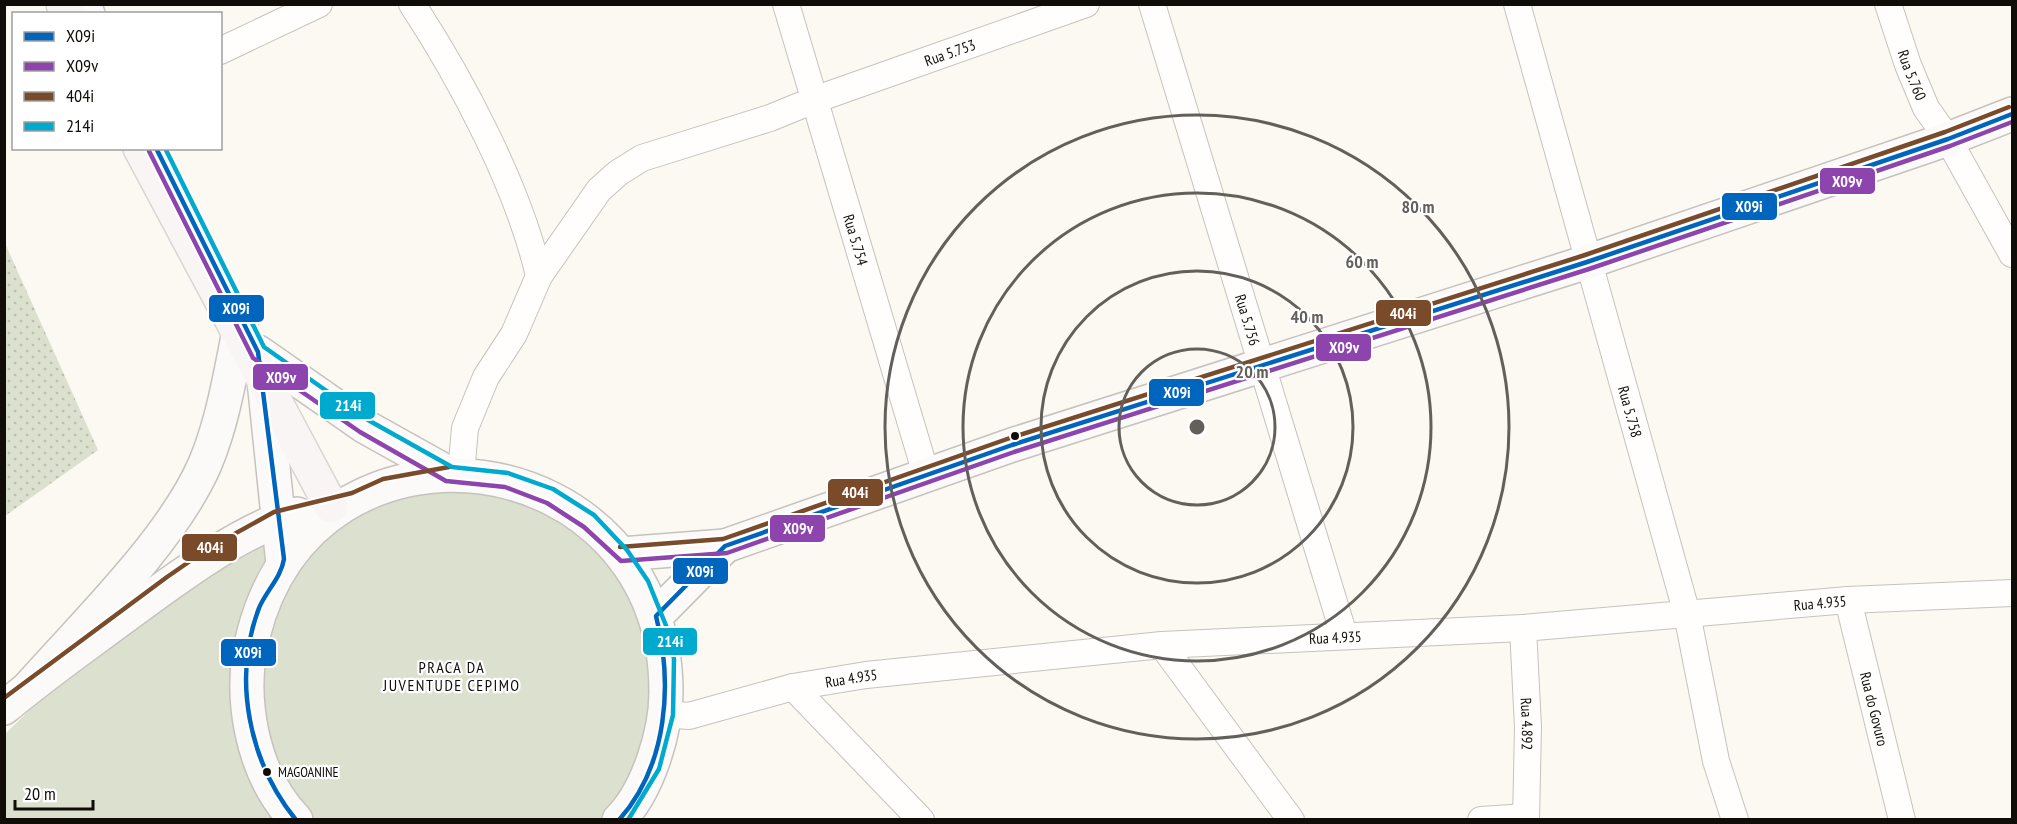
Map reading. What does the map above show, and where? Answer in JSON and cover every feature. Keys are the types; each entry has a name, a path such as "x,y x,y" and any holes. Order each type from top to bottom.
{"main road":[{"path":"621,554 725,546 1012,445 1587,262 1948,139 2013,114"},
{"path":"141,150 343,503"},
{"path":"157,150 258,352 273,453 283,564"},
{"path":"30,686 127,576 181,508 204,465 218,427 242,322"},
{"path":"258,352 364,426 455,474"},
{"path":"4,708 30,686 171,583 213,555 278,519 343,503 385,486 417,478 455,474 507,480 550,496 589,521 621,554 641,584 656,616 666,659 666,714 652,767 619,819"},
{"path":"296,819 287,810 261,764 248,712 247,659 260,608 283,564 303,539 343,503"},
{"path":"656,616 725,546"}],"street":[{"path":"222,50 318,4"},
{"path":"412,4 438,44 482,128 522,217 539,276"},
{"name":"Rua 5.754","path":"786,4 926,474"},
{"name":"Rua 5.753","path":"455,474 465,428 486,377 519,324 539,276 582,210 618,173 642,158 770,118 814,100 1086,4"},
{"name":"Rua 5.756","path":"1152,4 1344,635"},
{"name":"Rua 5.758","path":"1517,4 1587,262 1687,614 1716,761 1735,819"},
{"name":"Rua 5.760","path":"1887,4 1926,108 1948,139 2013,254"},
{"name":"Rua 4.935","path":"666,714 688,716 793,687 866,675 1162,645 1523,628 1848,600 2013,593"},
{"name":"Rua do Govuro","path":"1848,600 1902,819"},
{"name":"Rua 4.892","path":"1523,628 1528,727 1526,818"},
{"path":"1162,645 1291,819"},
{"path":"793,687 921,819"},
{"path":"1480,819 1526,818"}],"green space":[{"path":"4,241 98,450 5,516 4,516"},
{"path":"507,480 621,554 666,714 619,819 5,820 5,734 39,701 118,637 188,589 267,541 354,500"}],"transit line":[{"name":"404i","path":"620,547 723,539 1010,438 1585,255 1945,132 2009,107"},
{"name":"X09i","path":"619,820 635,798 648,774 657,749 662,722 665,695 664,668 656,616 725,546 1012,445 1587,262 1948,139 2012,114"},
{"name":"X09v","path":"149,151 253,358 360,432 446,481 505,487 547,503 584,527 621,561 727,553 1014,452 1589,269 1950,146 2012,122"},
{"name":"X09i","path":"157,150 258,352 284,559 280,572 259,608 251,635 246,691 250,719 267,772 280,797 296,820"},
{"name":"214i","path":"166,150 264,347 368,420 452,467 508,473 553,489 594,515 627,550 648,581 667,628 674,659 673,715 659,769 628,820"},
{"name":"404i","path":"4,698 209,548 274,512 352,493 383,479 449,467"}],"place":[{"name":"MAGOANINE","path":"267,772"}],"district":[{"name":"PRACA DA JUVENTUDE CEPIMO","path":"452,676"}]}
